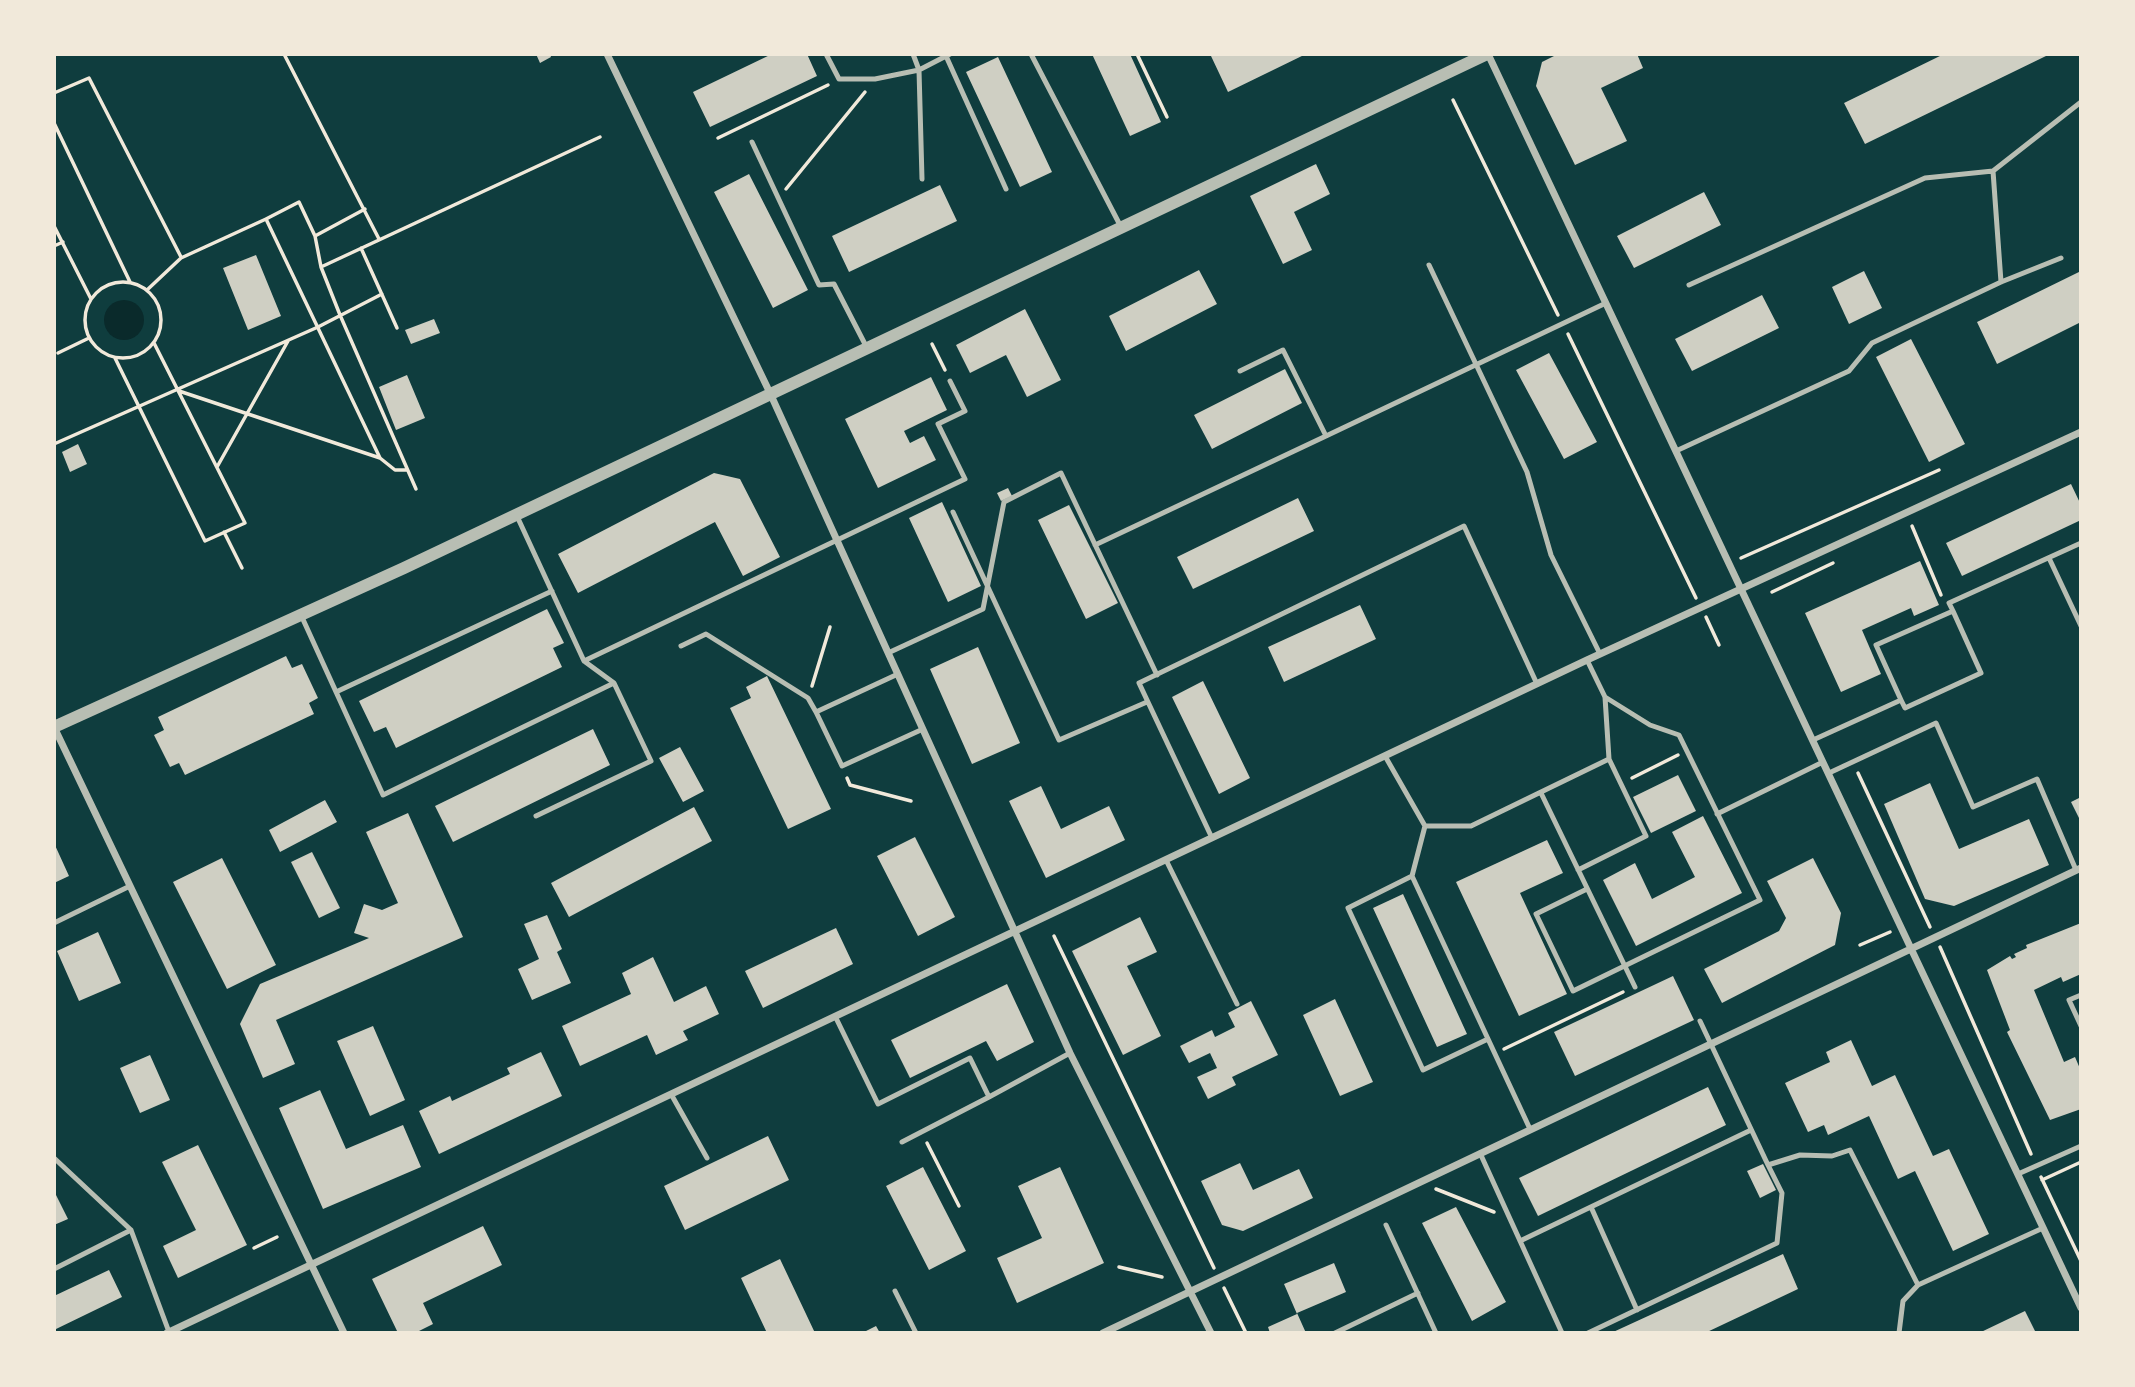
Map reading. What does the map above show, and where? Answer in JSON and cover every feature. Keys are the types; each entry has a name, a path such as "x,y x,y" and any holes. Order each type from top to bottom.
{"street":[{"path":"607,54 770,393 1070,1053 1211,1333"},
{"path":"344,1333 54,727 300,615 1488,54 2081,1308"},
{"path":"168,1332 1587,660 2081,432"},
{"path":"1104,1333 2078,869"}],"lane":[{"path":"826,54 839,79 875,79 919,70 948,55 1006,189"},
{"path":"913,54 919,70 922,179"},
{"path":"1031,54 1121,228"},
{"path":"1689,285 1925,178 1993,171 2081,102"},
{"path":"752,142 819,285 834,284 867,348"},
{"path":"1993,171 2001,282"},
{"path":"1676,451 1849,371 1872,343 2001,282 2060,258"},
{"path":"1429,265 1527,472 1551,555 1600,654"},
{"path":"1095,545 1478,366 1606,303"},
{"path":"1240,371 1283,350 1326,436"},
{"path":"584,661 965,480 938,424 965,411 950,381"},
{"path":"983,608 1004,502 1061,473 1157,675"},
{"path":"953,512 1059,740 1147,702"},
{"path":"516,513 584,661 614,684 651,761 537,816"},
{"path":"1212,838 1139,683 1464,526 1537,684"},
{"path":"1950,612 1876,645 1905,708 1981,673 1950,612 1949,603 2081,543"},
{"path":"2049,558 2081,626"},
{"path":"336,692 552,591"},
{"path":"888,653 983,608 996,607"},
{"path":"300,615 383,795 614,684"},
{"path":"681,646 706,634 808,698 842,766 923,729"},
{"path":"1578,870 1646,836 1609,760 1605,697 1587,660"},
{"path":"816,712 898,674"},
{"path":"1587,889 1536,914 1573,991 1760,900 1679,735 1650,725 1605,697"},
{"path":"1813,740 1901,700"},
{"path":"1829,773 1936,723 1973,807 2037,779 2078,869"},
{"path":"1385,756 1424,826 1412,876 1530,1129"},
{"path":"1424,826 1471,826 1609,760"},
{"path":"1717,814 1823,762"},
{"path":"1541,793 1635,987"},
{"path":"1166,860 1237,1003"},
{"path":"1412,876 1348,908 1423,1070 1488,1039"},
{"path":"54,923 130,886"},
{"path":"2081,995 2070,1000 2081,1026"},
{"path":"835,1016 878,1104 970,1058 989,1097"},
{"path":"1588,1333 1777,1243 1782,1193 1700,1021"},
{"path":"902,1142 1070,1053"},
{"path":"671,1094 707,1158"},
{"path":"1520,1241 1751,1130"},
{"path":"2018,1174 2081,1146"},
{"path":"1769,1165 1800,1155 1832,1156 1850,1150 1918,1284"},
{"path":"1480,1153 1562,1333"},
{"path":"54,1158 131,1230 168,1332"},
{"path":"1591,1207 1637,1310"},
{"path":"1386,1225 1436,1333"},
{"path":"1899,1333 1903,1301 1918,1284 2043,1228"},
{"path":"54,1269 131,1230"},
{"path":"895,1291 916,1333"},
{"path":"1335,1333 1418,1293"}],"path":[{"path":"284,54 379,240"},
{"path":"1137,54 1167,117"},
{"path":"54,93 89,78 181,258"},
{"path":"718,138 839,79"},
{"path":"779,199 875,79"},
{"path":"1453,100 1720,645"},
{"path":"54,123 130,282"},
{"path":"321,267 468,201 600,137"},
{"path":"148,290 181,258 299,202 315,236 321,267 340,315 416,489"},
{"path":"315,236 365,209"},
{"path":"267,219 380,458"},
{"path":"54,226 91,299"},
{"path":"54,239 62,242"},
{"path":"54,246 62,242"},
{"path":"361,248 397,328"},
{"path":"115,358 137,355 154,343 159,334 161,315 148,290 130,282 111,283 91,299 85,317 89,338 96,347 115,358 205,541 245,523 154,343"},
{"path":"54,444 318,327 382,294"},
{"path":"58,353 89,338"},
{"path":"217,467 289,340"},
{"path":"932,344 950,381"},
{"path":"178,390 380,458 396,470 407,470"},
{"path":"1730,564 1940,470"},
{"path":"1912,526 1950,612"},
{"path":"224,532 242,568"},
{"path":"808,698 830,627"},
{"path":"1621,784 1687,751"},
{"path":"1853,762 1936,938 2042,1180 2081,1261"},
{"path":"842,766 850,785 911,801"},
{"path":"1917,919 1925,916"},
{"path":"1860,945 1883,935"},
{"path":"1054,936 1246,1333"},
{"path":"1495,1053 1635,987"},
{"path":"922,1132 959,1206"},
{"path":"2042,1180 2081,1162"},
{"path":"1417,1183 1510,1219"},
{"path":"254,1248 277,1237"},
{"path":"1119,1267 1162,1277"}],"water":[{"path":"124,300 132,301 138,306 143,312 143,328 138,334 132,339 124,340 116,339 110,334 105,328 104,320 105,312 110,306 116,301"}],"building":[{"path":"536,54 550,54 551,57 540,63"},
{"path":"772,54 807,54 817,76 710,127 693,92"},
{"path":"1092,54 1130,54 1161,122 1130,136"},
{"path":"1306,54 1228,92 1211,56"},
{"path":"1558,54 1637,54 1643,68 1601,88 1627,141 1575,165 1536,86 1542,62"},
{"path":"1944,54 2046,56 1865,144 1844,103"},
{"path":"998,57 1052,172 1020,187 966,72"},
{"path":"1316,164 1330,194 1294,212 1312,250 1283,264 1250,196"},
{"path":"749,174 808,290 773,308 714,192"},
{"path":"940,185 957,221 849,272 832,236"},
{"path":"1704,192 1721,225 1634,268 1617,236"},
{"path":"256,255 281,316 248,330 223,268"},
{"path":"1199,270 1217,304 1126,351 1109,316"},
{"path":"1864,271 1882,308 1849,324 1832,287"},
{"path":"2081,271 2081,322 1997,364 1977,322"},
{"path":"1762,295 1779,328 1692,371 1675,339"},
{"path":"1025,309 1061,380 1027,397 1006,355 970,373 956,345"},
{"path":"434,319 440,333 411,344 405,330"},
{"path":"1911,339 1965,444 1929,462 1876,357"},
{"path":"1549,353 1597,442 1564,459 1516,370"},
{"path":"1285,369 1302,403 1212,449 1194,415"},
{"path":"407,375 425,418 396,430 379,387"},
{"path":"931,377 947,410 904,431 910,443 924,436 936,460 878,488 845,419"},
{"path":"78,444 87,464 70,472 62,452"},
{"path":"714,473 740,479 780,557 743,576 715,522 578,593 558,554"},
{"path":"2071,484 2081,505 2081,520 1962,576 1946,543"},
{"path":"1008,488 1012,496 1001,501 997,493"},
{"path":"1298,498 1314,531 1193,589 1177,557"},
{"path":"942,502 981,586 948,602 909,518"},
{"path":"1069,505 1118,603 1086,619 1038,520"},
{"path":"1920,561 1939,605 1914,616 1911,608 1862,630 1881,674 1841,692 1805,613"},
{"path":"1360,605 1376,639 1284,682 1268,647"},
{"path":"547,609 564,643 553,648 562,667 396,748 386,727 374,732 359,701"},
{"path":"978,647 1020,743 972,764 930,669"},
{"path":"286,656 292,668 302,664 318,698 309,703 314,714 185,775 179,763 170,767 154,735 164,730 158,717"},
{"path":"767,676 831,809 788,829 730,708 751,698 746,687"},
{"path":"1203,681 1250,778 1219,794 1172,697"},
{"path":"593,729 610,765 453,842 435,806"},
{"path":"680,747 704,791 683,802 659,758"},
{"path":"1678,775 1696,811 1651,833 1633,797"},
{"path":"1930,783 1959,849 2029,819 2049,865 1954,906 1925,899 1884,804"},
{"path":"1041,786 1061,829 1109,806 1125,840 1046,878 1009,801"},
{"path":"2081,797 2081,822 2071,802"},
{"path":"325,800 337,822 280,852 269,830"},
{"path":"694,807 712,841 569,917 551,883"},
{"path":"408,813 463,937 276,1020 295,1064 263,1078 240,1024 260,984 369,938 354,933 364,904 382,910 398,903 366,832"},
{"path":"1703,816 1742,893 1636,946 1603,880 1635,863 1652,899 1695,877 1672,832"},
{"path":"915,837 955,917 918,936 877,856"},
{"path":"1547,840 1563,873 1520,893 1567,994 1519,1016 1456,882"},
{"path":"54,843 69,876 54,883"},
{"path":"312,852 340,908 319,918 291,862"},
{"path":"222,858 276,965 227,989 173,882"},
{"path":"1813,858 1841,913 1835,945 1722,1003 1704,969 1779,931 1786,918 1767,881"},
{"path":"1403,894 1467,1034 1437,1047 1373,908"},
{"path":"547,915 562,949 557,952 571,983 532,1000 518,969 539,959 524,924"},
{"path":"1140,917 1157,952 1127,966 1161,1036 1123,1055 1072,951"},
{"path":"2081,923 2081,974 2063,982 2061,977 2034,990 2064,1062 2075,1057 2081,1071 2081,1109 2050,1120 2007,1032 2010,1030 1987,970 2010,956 2012,959 2016,957 2014,954 2027,948 2026,945"},
{"path":"836,928 853,964 763,1008 745,971"},
{"path":"98,932 121,983 79,1001 57,951"},
{"path":"653,957 674,1002 706,986 719,1014 683,1031 688,1040 656,1055 647,1035 580,1066 562,1026 631,994 622,973"},
{"path":"1673,976 1694,1020 1575,1076 1554,1032"},
{"path":"1007,984 1034,1042 997,1061 986,1041 910,1078 891,1040"},
{"path":"1335,999 1373,1082 1340,1096 1303,1015"},
{"path":"1251,1001 1278,1055 1232,1077 1236,1085 1208,1099 1197,1077 1217,1068 1210,1053 1189,1063 1180,1046 1212,1030 1215,1037 1235,1027 1228,1013"},
{"path":"373,1026 405,1100 370,1116 337,1041"},
{"path":"1851,1040 1872,1086 1895,1075 1933,1156 1949,1149 1989,1234 1953,1251 1915,1171 1898,1179 1869,1116 1828,1135 1824,1125 1808,1132 1785,1083 1830,1062 1826,1052"},
{"path":"541,1052 562,1096 439,1154 419,1111 450,1096 452,1101 510,1074 507,1068"},
{"path":"150,1055 170,1100 140,1113 120,1068"},
{"path":"1708,1087 1726,1125 1538,1216 1519,1178"},
{"path":"320,1090 346,1149 403,1125 421,1167 323,1209 279,1108"},
{"path":"768,1136 789,1180 685,1230 664,1186"},
{"path":"198,1145 247,1245 178,1278 163,1246 196,1230 162,1162"},
{"path":"1240,1163 1253,1190 1299,1169 1313,1198 1243,1231 1222,1225 1201,1181"},
{"path":"1763,1164 1776,1190 1760,1198 1747,1171"},
{"path":"923,1167 966,1251 929,1270 886,1186"},
{"path":"1060,1167 1104,1263 1017,1303 997,1258 1042,1238 1018,1186"},
{"path":"54,1191 68,1219 54,1225"},
{"path":"1456,1207 1506,1302 1472,1321 1422,1223"},
{"path":"483,1226 502,1265 423,1303 433,1324 415,1333 398,1333 372,1279"},
{"path":"1783,1254 1798,1289 1705,1333 1611,1333"},
{"path":"780,1259 815,1333 767,1333 741,1278"},
{"path":"1334,1263 1346,1292 1297,1313 1306,1333 1270,1333 1268,1327 1297,1314 1284,1284"},
{"path":"109,1270 122,1297 54,1330 54,1296"},
{"path":"2025,1311 2036,1333 1979,1333"},
{"path":"876,1326 880,1333 862,1333"}]}
